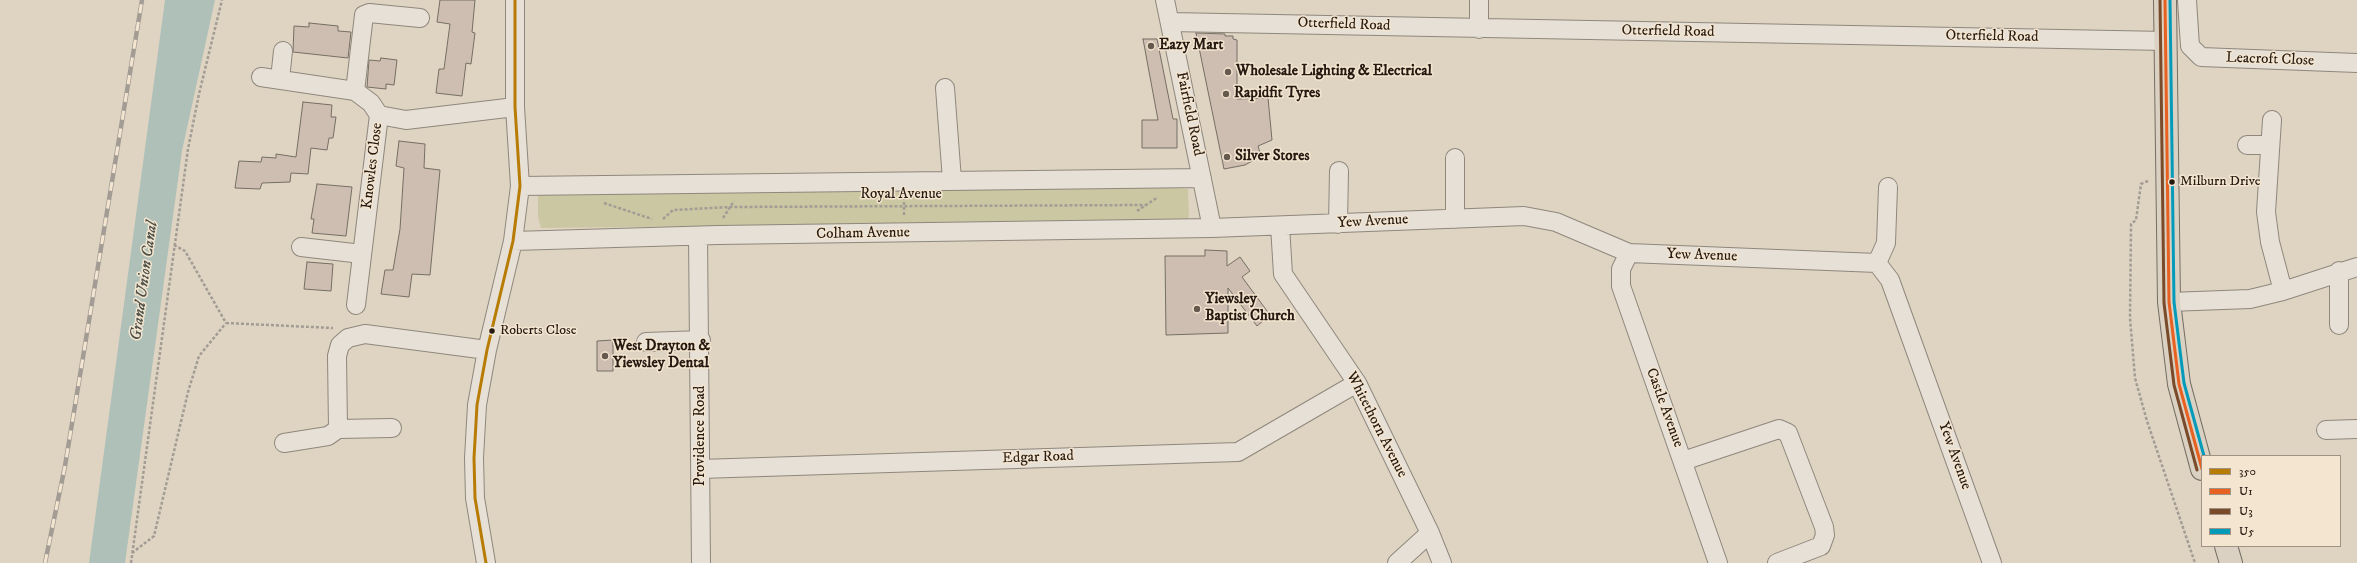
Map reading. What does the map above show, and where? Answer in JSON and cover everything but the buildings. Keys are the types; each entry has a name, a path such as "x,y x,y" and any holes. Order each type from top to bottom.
{"main road":[{"path":"2165,0 2168,302 2179,384 2201,465"},
{"path":"2226,547 2231,563"}],"street":[{"path":"486,563 475,498 474,458 477,405 487,350 514,241 520,186 515,107 515,0"},
{"name":"Fairfield Road","path":"1165,0 1212,228"},
{"path":"1479,0 1479,29"},
{"name":"Leacroft Close","path":"2187,0 2190,43 2196,54 2204,58 2357,63"},
{"path":"355,91 364,15 369,13 420,18"},
{"name":"Otterfield Road","path":"1170,22 2166,41"},
{"path":"280,79 283,51"},
{"path":"261,76 355,91 371,103 380,115"},
{"path":"946,88 952,180"},
{"name":"Knowles Close","path":"356,305 380,115 406,120 515,107"},
{"path":"2272,120 2266,212 2270,242 2283,291"},
{"path":"2247,145 2270,145"},
{"path":"1455,158 1455,218"},
{"path":"1338,224 1339,171"},
{"path":"520,186 741,185 952,180 1202,178"},
{"path":"1877,263 1886,243 1888,187"},
{"name":"Yew Avenue","path":"1212,228 1524,216 1556,222 1629,253 1877,263 1890,280 1992,563"},
{"name":"Whitethorn Avenue","path":"1280,226 1283,274 1358,383 1430,533 1442,563"},
{"name":"Colham Avenue","path":"514,241 662,229 698,236 1212,228"},
{"name":"Providence Road","path":"698,236 701,340 701,563"},
{"path":"301,247 362,254"},
{"name":"Castle Avenue","path":"1629,253 1620,269 1621,286 1718,563"},
{"path":"2168,302 2250,299 2283,291 2339,271 2357,267"},
{"path":"2339,271 2339,325"},
{"path":"338,429 337,352 345,340 357,335 487,350"},
{"path":"646,342 701,340"},
{"name":"Edgar Road","path":"700,469 1238,452 1358,383"},
{"path":"284,443 328,436 338,429 392,428"},
{"path":"1683,461 1779,429 1788,433 1826,535 1821,546 1777,563"},
{"path":"2326,430 2357,429"},
{"path":"1398,563 1430,533"}],"path":[{"path":"131,563 174,246 199,94 222,0"},
{"path":"2167,173 2141,184 2136,220 2131,224 2130,318 2137,386 2147,421 2195,563"},
{"path":"1122,230 1122,222 1170,187 1170,178"},
{"path":"904,181 904,233"},
{"path":"718,235 718,225 741,190 741,185"},
{"path":"602,203 653,219"},
{"name":"Royal Avenue","path":"662,229 673,210 730,207 1147,204"},
{"path":"174,246 185,251 226,323"},
{"path":"226,323 332,327 357,335"},
{"path":"132,554 154,536 188,392 199,356 226,323"}],"shaded area":[{"path":"1170,187 1188,189 1189,216 1187,221 541,228 538,217 538,196 542,192"}],"water":[{"name":"Grand Union Canal","path":"165,0 215,0 182,151 125,563 89,563"}],"railway":[{"path":"45,563 65,466 142,0"}],"transit line":[{"name":"350","path":"486,563 475,498 474,458 477,405 487,350 513,241 520,186 515,107 515,0"},
{"name":"U3","path":"2160,0 2164,303 2174,385 2197,470"},
{"name":"U1","path":"2165,0 2169,302 2179,384 2201,465"},
{"name":"U5","path":"2170,0 2174,302 2184,383 2204,455"}],"place":[{"name":"Eazy Mart","path":"1151,46"},
{"name":"Wholesale Lighting & Electrical","path":"1228,72"},
{"name":"Rapidfit Tyres","path":"1226,94"},
{"name":"Silver Stores","path":"1227,157"},
{"name":"Milburn Drive","path":"2172,182"},
{"name":"Yiewsley Baptist Church","path":"1197,309"},
{"name":"Roberts Close","path":"492,331"},
{"name":"West Drayton & Yiewsley Dental","path":"605,356"}]}
